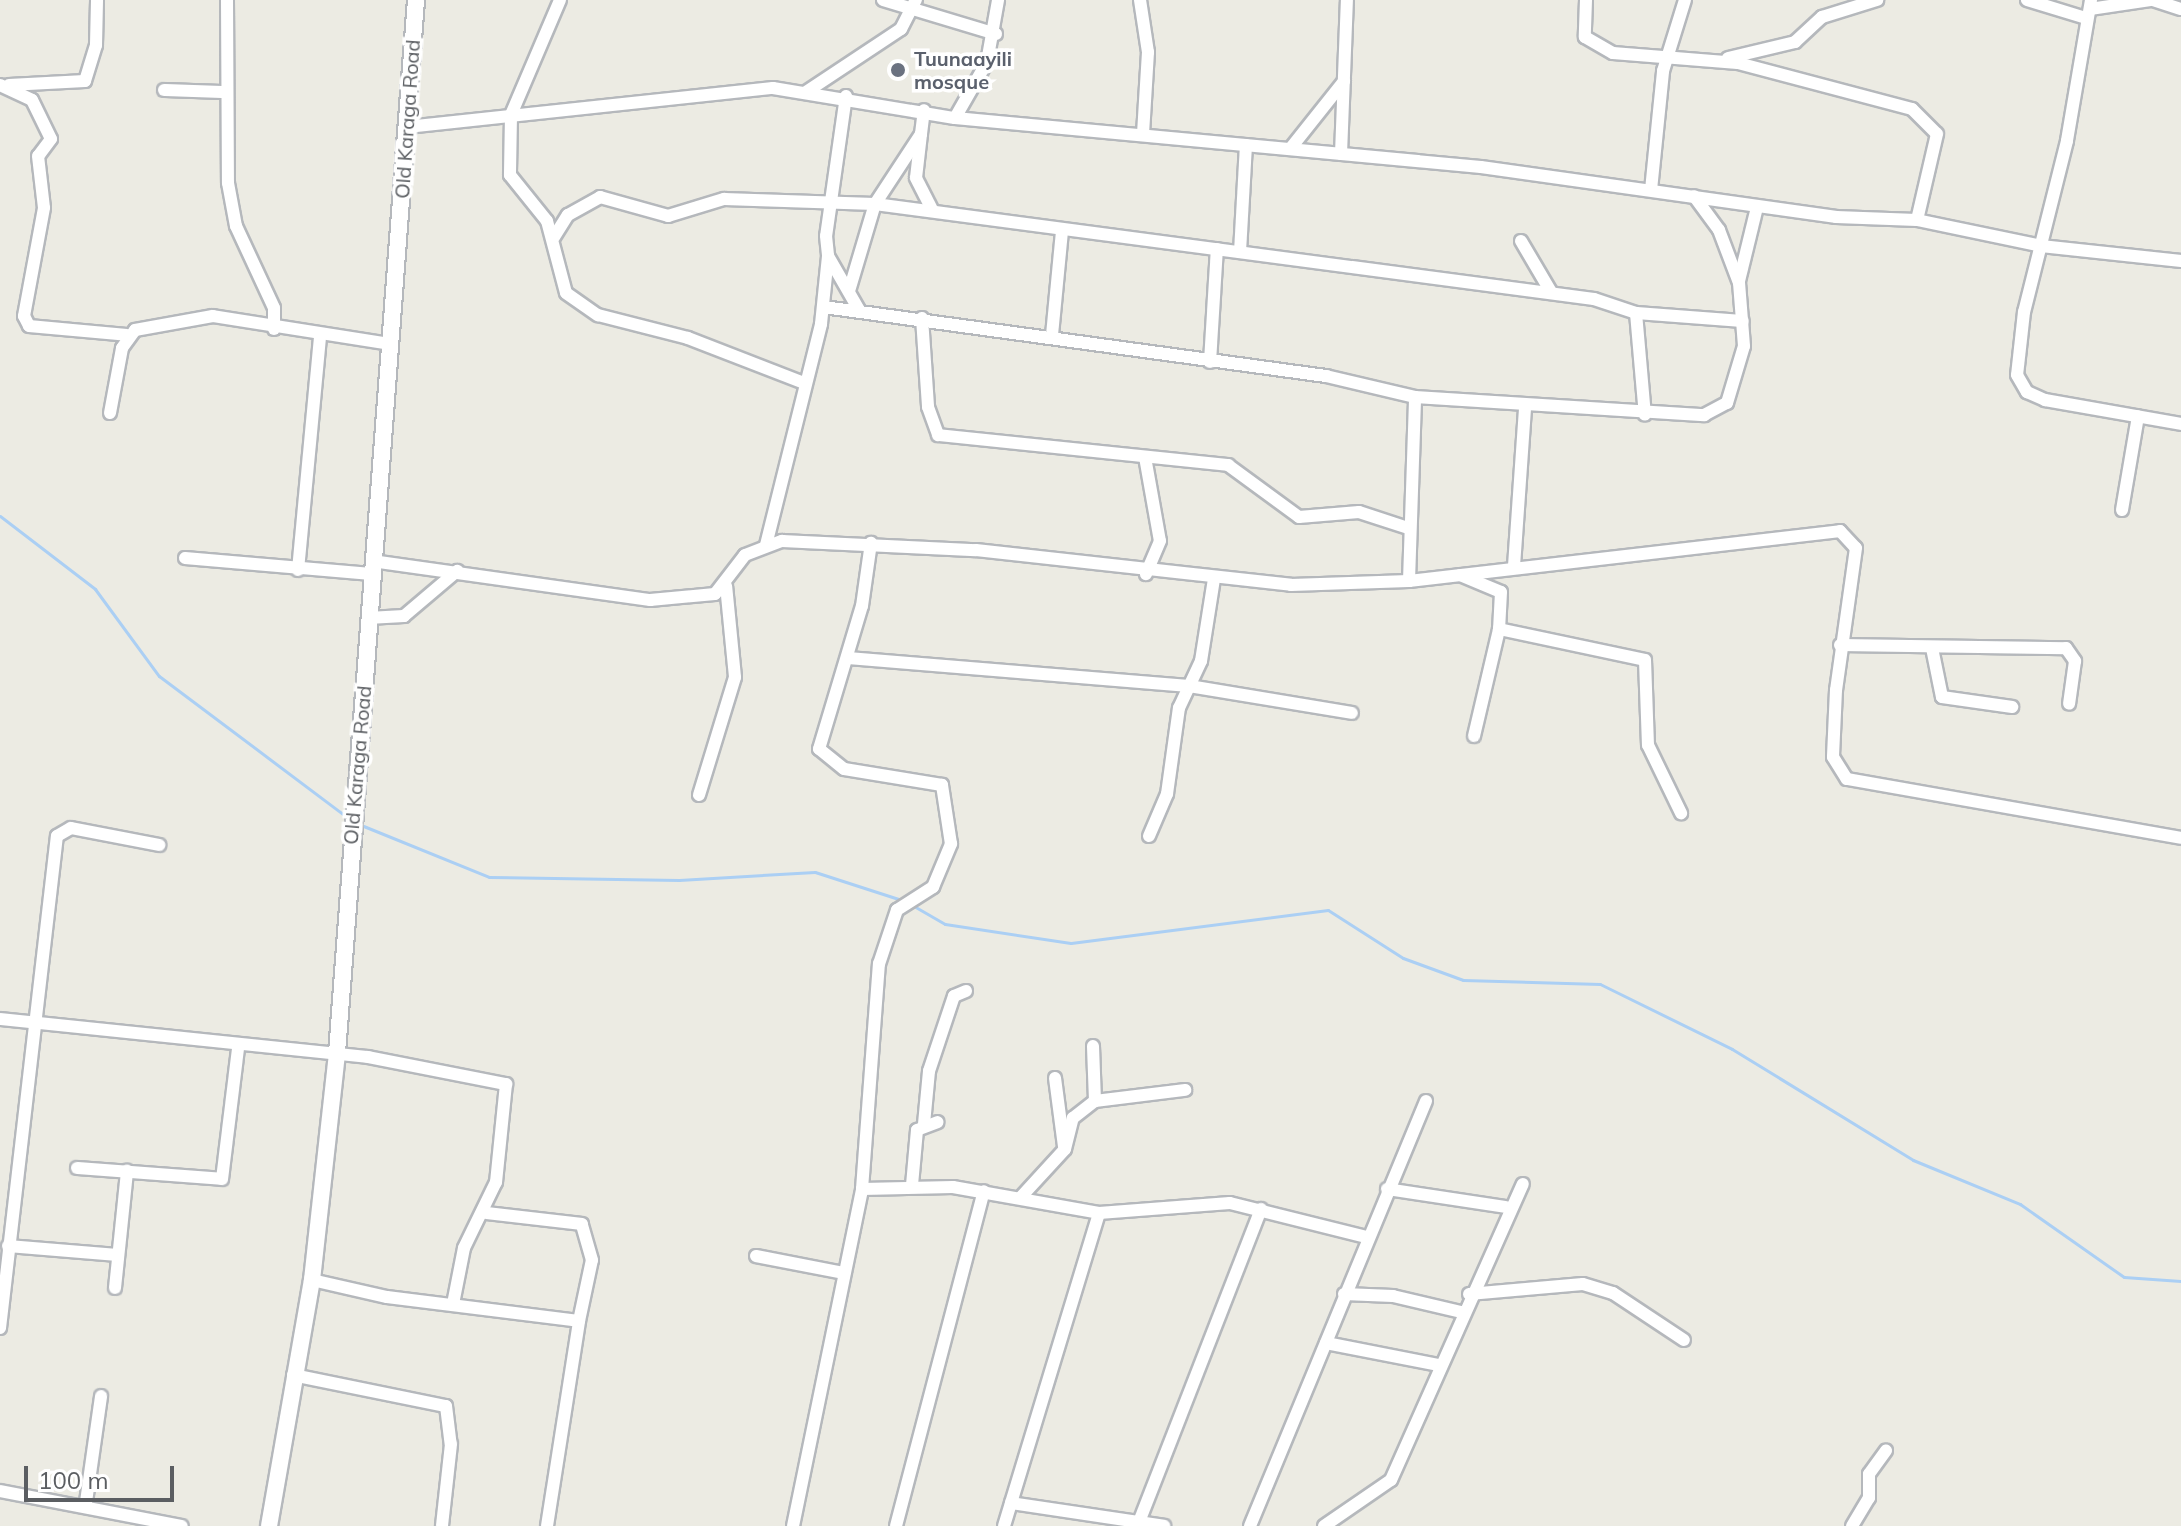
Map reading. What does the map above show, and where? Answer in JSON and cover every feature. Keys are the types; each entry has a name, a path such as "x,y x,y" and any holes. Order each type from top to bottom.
{"street":[{"path":"4,85 85,81 96,45 97,0"},
{"path":"227,0 223,92 236,226 264,281 274,329"},
{"name":"Old Karaga Road","path":"269,1526 312,1280 337,1053 416,0"},
{"path":"560,0 511,115 510,175 554,237 558,274 578,306 804,383"},
{"path":"883,0 916,5 996,34"},
{"path":"955,118 996,34 998,0"},
{"path":"1140,0 1148,52 1143,133"},
{"path":"1341,154 1347,0"},
{"path":"1586,0 1590,43 1613,53 1721,60 1887,97 1934,127 1917,220"},
{"path":"1651,190 1666,57 1685,0"},
{"path":"1721,60 1795,42 1822,17 1877,0"},
{"path":"2027,0 2089,9 2152,0 2181,9"},
{"path":"806,92 876,49 916,5"},
{"path":"2089,9 2041,246 2024,312 2019,381 2045,400 2181,424"},
{"path":"1290,149 1344,81"},
{"path":"4,85 38,108 51,139 38,156 44,208 24,316 29,326 127,335 213,316 320,338 390,344"},
{"path":"164,90 223,92"},
{"path":"407,127 702,93 806,92 846,96 955,118 1143,133 1651,190 1757,207 1917,220 2041,246 2181,261"},
{"path":"766,545 824,307 828,207 846,96"},
{"path":"924,110 916,178 932,210"},
{"path":"849,291 875,204 921,134"},
{"path":"1240,252 1246,145"},
{"path":"824,307 1052,335 1415,397 1525,409 1704,415 1727,403 1739,380 1743,321 1739,283 1719,230 1694,196"},
{"path":"554,237 568,215 600,197 668,216 724,199 828,207 875,204 932,210 1062,232 1551,292 1636,313 1743,321"},
{"path":"1739,283 1757,207"},
{"path":"1052,335 1062,232"},
{"path":"1521,241 1551,292"},
{"path":"1210,362 1217,249"},
{"path":"828,256 859,310"},
{"path":"1636,313 1645,415"},
{"path":"922,318 928,407 938,435 1240,469 1299,517 1359,512 1408,528"},
{"path":"110,413 127,335"},
{"path":"298,570 320,338"},
{"path":"1409,581 1408,528 1415,397"},
{"path":"1514,566 1525,409"},
{"path":"2122,510 2138,416"},
{"path":"1145,457 1160,541 1146,574"},
{"path":"185,558 298,570 372,568 457,571 650,600 694,599 726,586 745,555 766,545 871,543 1065,558 1146,574 1214,579 1409,581 1453,573 1840,531 1856,548 1840,645 1833,757 1847,779 2181,836"},
{"path":"793,1526 862,1189 879,964 897,910 933,887 951,844 942,785 844,769 819,749 848,658 871,543"},
{"path":"368,618 404,616 457,571"},
{"path":"1453,573 1501,592 1499,629 1474,736"},
{"path":"1149,836 1167,794 1179,708 1201,661 1214,579"},
{"path":"699,795 735,677 726,586"},
{"path":"1499,629 1645,660 1648,745 1681,813"},
{"path":"1840,645 2066,648 2075,661 2069,704"},
{"path":"1932,648 1942,697 2012,707"},
{"path":"848,658 1189,686 1352,713"},
{"path":"0,1328 57,836 71,828 159,845"},
{"path":"912,1185 913,1141 931,1123 929,1071 954,996 966,991"},
{"path":"0,1019 238,1048 337,1053 506,1084 487,1213 464,1248 453,1304"},
{"path":"1093,1046 1095,1101"},
{"path":"77,1168 222,1179 238,1048"},
{"path":"1055,1078 1065,1149"},
{"path":"1021,1197 1065,1149 1073,1118 1095,1101 1185,1090"},
{"path":"1250,1526 1366,1237 1426,1101"},
{"path":"115,1288 127,1171"},
{"path":"1324,1526 1391,1480 1506,1207 1523,1184"},
{"path":"862,1189 912,1185 984,1191 1099,1213 1213,1201 1261,1209 1366,1237"},
{"path":"1387,1189 1506,1207"},
{"path":"896,1526 984,1191"},
{"path":"1139,1522 1261,1209"},
{"path":"487,1213 582,1224 592,1260 579,1321 547,1526"},
{"path":"1004,1526 1099,1213"},
{"path":"8,1246 118,1255"},
{"path":"756,1256 844,1273"},
{"path":"312,1280 579,1321"},
{"path":"1469,1294 1556,1280 1583,1284 1613,1293 1684,1340"},
{"path":"1344,1294 1393,1296 1461,1312"},
{"path":"1326,1343 1438,1365"},
{"path":"293,1375 446,1406 451,1444 442,1526"},
{"path":"86,1502 101,1396"},
{"path":"1852,1526 1869,1498 1869,1474 1886,1451"},
{"path":"0,1491 86,1502 182,1526"},
{"path":"1011,1503 1164,1526"}],"waterway":[{"path":"0,516 95,589 159,676 347,817"},
{"path":"361,825 489,877 679,880 815,872 905,901"},
{"path":"912,905 945,924 1071,943 1328,910 1403,958 1463,980 1600,984 1732,1049 1913,1160 2020,1204 2124,1277 2181,1281"}],"place":[{"name":"Tuunaayili mosque","path":"898,70"}]}
